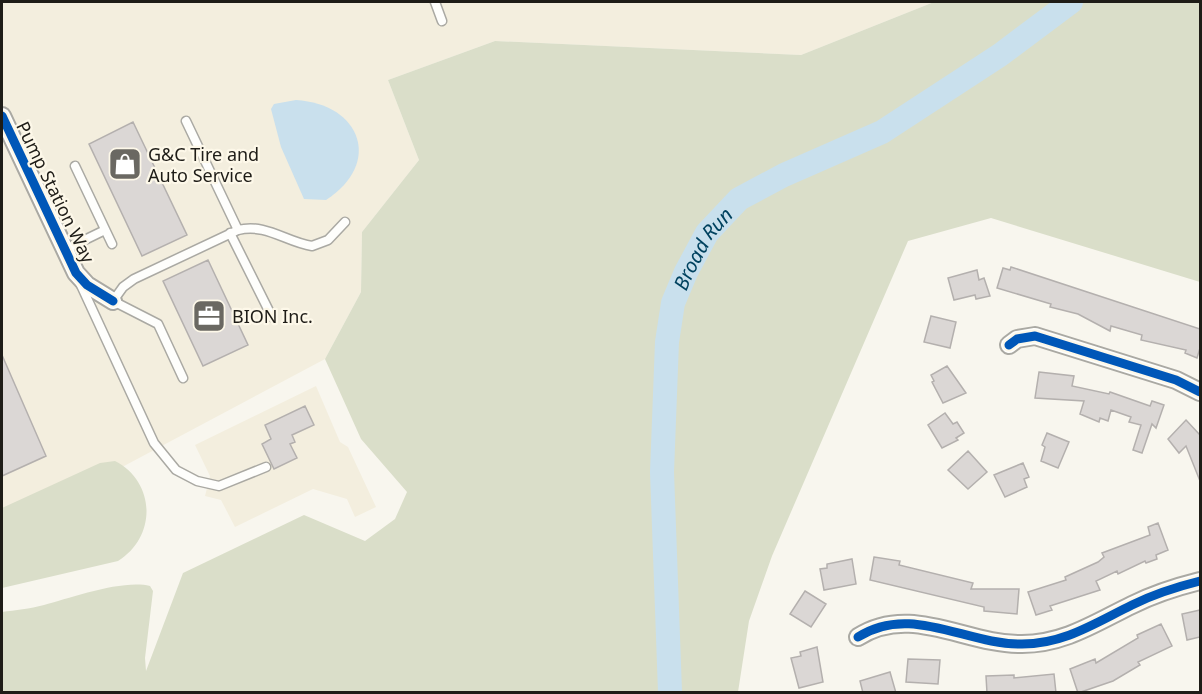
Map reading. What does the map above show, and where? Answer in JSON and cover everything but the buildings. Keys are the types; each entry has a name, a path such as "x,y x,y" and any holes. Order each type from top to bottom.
{"street":[{"name":"Pump Station Way","path":"2,116 76,273 87,285 113,301"},
{"path":"1009,345 1026,336 1035,336 1176,380 1200,392"},
{"path":"858,637 882,626 910,622 1007,644 1048,642 1092,627 1155,594 1200,581"}],"lane":[{"path":"435,2 442,21"},
{"path":"186,121 272,317"},
{"path":"75,166 111,244"},
{"path":"183,378 158,324 113,301 123,287 134,279 234,232 256,227 312,246 328,240 345,222"},
{"path":"64,249 105,230"},
{"path":"76,273 154,443 176,470 197,481 219,486 266,467"}],"shaded area":[{"path":"2,2 934,2 801,55 495,41 388,80 419,160 362,232 361,292 325,359 2,531"},
{"path":"316,386 340,442 348,447 376,507 355,517 347,499 313,489 235,527 221,500 205,496 210,476 195,445"}],"green space":[{"path":"934,2 1200,2 1200,282 991,218 908,241 772,556 749,621 738,692 2,692 2,612 39,606 111,587 150,586 153,591 145,658 146,671 183,573 304,515 365,541 395,519 407,492 361,439 325,359 361,292 362,232 419,160 388,80 495,41 801,55"},
{"path":"115,461 128,470 138,482 144,496 145,524 140,538 131,551 118,561 2,588 2,508 100,463"}],"water":[{"path":"296,100 318,104 336,112 349,124 357,138 359,153 354,169 344,185 326,200 304,199 281,147 271,109 274,104"}],"waterway":[{"name":"Broad Run","path":"670,692 662,472 667,342 673,303 686,272 707,233 739,199 784,175 882,132 1000,55 1071,2"}],"cycle path":[{"path":"2,116 76,273 87,285 113,301"},
{"path":"1009,345 1017,339 1035,336 1176,380 1200,392"},
{"path":"858,637 878,628 898,624 939,628 1001,643 1037,643 1066,636 1149,597 1200,581"}],"place":[{"name":"G&C Tire and Auto Service","path":"125,164"},
{"name":"BION Inc.","path":"209,316"}]}
